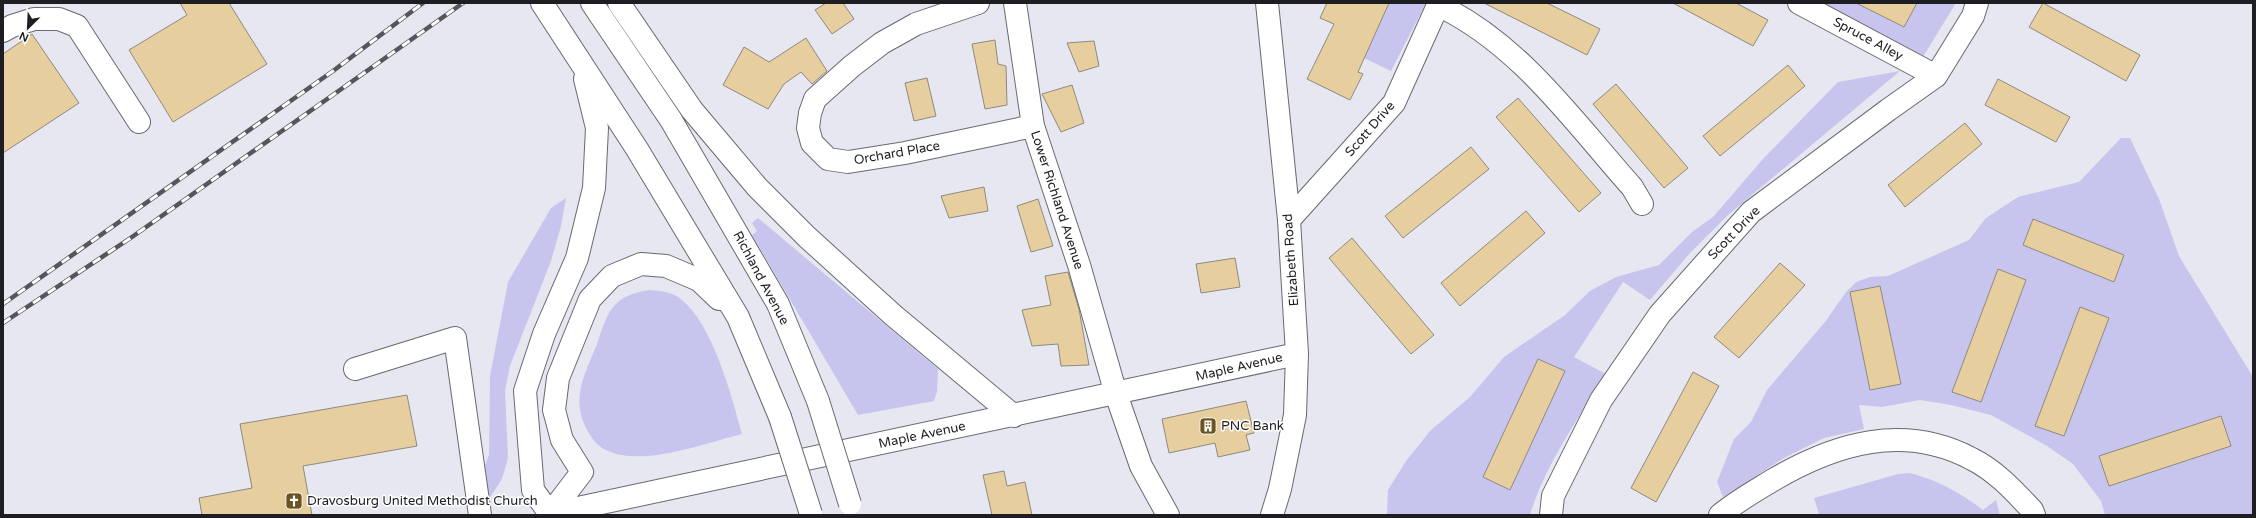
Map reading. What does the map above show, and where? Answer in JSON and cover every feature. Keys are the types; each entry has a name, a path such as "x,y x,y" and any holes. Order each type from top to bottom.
{"main road":[{"path":"542,3 637,149 738,317 780,417 811,514"},
{"name":"Richland Avenue","path":"592,3 671,120 778,304 818,400 852,509"},
{"path":"619,3 692,110 757,187 807,237 893,315 1014,416"},
{"name":"Orchard Place","path":"978,3 916,24 882,44 852,66 815,99 810,112 808,128 812,143 828,159 848,162 905,153 1033,126"},
{"name":"Lower Richland Avenue","path":"1015,3 1033,126 1079,265 1116,394 1141,466 1168,515"},
{"name":"Elizabeth Road","path":"1267,3 1289,220 1297,354 1295,415 1280,489 1272,515"},
{"name":"Spruce Alley","path":"1799,3 1936,76"},
{"name":"Scott Drive","path":"1551,515 1553,496 1601,400 1660,314 1751,212 1936,76 1973,16 1977,3"},
{"path":"1438,4 1452,12 1519,60 1632,187 1642,204"},
{"name":"Scott Drive","path":"1289,220 1394,103 1438,4"},
{"path":"3,31 12,26 34,19 59,19 77,26 139,122"},
{"path":"581,61 597,128 594,188 577,258 544,334 525,391 534,490 550,515 582,472 562,440 554,410 558,378 590,298 612,276 641,264 666,266 699,280 738,317"},
{"path":"355,369 455,338 480,515"},
{"name":"Maple Avenue","path":"550,515 1297,354"},
{"path":"1720,515 1736,502 1790,470 1826,453 1872,441 1916,441 1947,448 1973,459 2004,481 2032,510 2034,515"}],"shaded area":[{"path":"1389,3 1426,3 1391,71 1364,58"},
{"path":"1814,3 1956,3 1921,60"},
{"path":"1900,71 1728,215 1690,253 1650,300 1623,282 1574,357 1606,374 1574,424 1544,478 1530,515 1387,515 1388,490 1406,461 1431,430 1470,397 1504,357 1565,315 1590,291 1616,277 1659,265 1692,232 1713,217 1763,159 1838,82"},
{"path":"2121,138 2130,138 2159,199 2179,256 2253,377 2253,515 2105,515 2101,501 2073,464 2047,446 1991,415 1951,405 1920,400 1882,407 1859,405 1864,429 1824,438 1784,458 1723,497 1717,482 1734,439 1751,422 1767,390 1825,322 1846,292 1856,282 1870,277 1888,276 1969,240 1986,218 2018,197 2079,182"},
{"path":"566,198 561,226 551,261 510,366 505,390 508,458 502,479 489,499 477,486 489,455 490,376 508,282 551,208"},
{"path":"758,218 938,369 937,392 934,401 858,415 752,235 757,231 752,223"},
{"path":"650,290 667,292 679,297 693,311 703,326 720,362 742,434 675,452 639,456 623,455 608,451 593,440 582,418 580,407 581,386 604,323 612,309 622,299 636,293"},
{"path":"1910,473 1930,479 1948,488 1983,510 1996,500 2000,515 1819,514 1814,498 1898,474"}],"building":[{"path":"180,3 229,3 267,64 173,122 129,50 187,15"},
{"path":"826,3 843,3 854,19 832,34 815,10"},
{"path":"1327,3 1389,3 1358,72 1363,74 1350,100 1307,79 1334,24 1320,18"},
{"path":"1484,3 1547,3 1600,29 1587,55"},
{"path":"1673,3 1736,3 1768,20 1753,46"},
{"path":"1856,3 1917,3 1904,27"},
{"path":"2043,3 2140,55 2126,81 2029,27"},
{"path":"32,34 79,103 3,153 3,54"},
{"path":"806,38 827,71 812,84 801,72 784,84 768,109 723,85 744,47 769,62"},
{"path":"995,40 998,64 1006,66 1007,105 985,109 972,44"},
{"path":"1094,41 1099,66 1079,72 1067,43"},
{"path":"1788,65 1805,86 1720,156 1703,136"},
{"path":"927,78 936,116 914,121 905,83"},
{"path":"1998,79 2070,117 2056,142 1985,105"},
{"path":"1616,84 1688,168 1664,188 1593,104"},
{"path":"1072,85 1084,123 1061,132 1042,94"},
{"path":"1518,98 1601,193 1579,212 1496,117"},
{"path":"1965,123 1982,144 1905,207 1888,185"},
{"path":"1471,147 1489,169 1403,238 1385,216"},
{"path":"984,187 988,211 949,218 941,196"},
{"path":"1038,199 1053,246 1031,252 1017,206"},
{"path":"1526,211 1545,233 1460,306 1441,283"},
{"path":"2033,219 2124,255 2114,282 2023,245"},
{"path":"1352,238 1434,335 1411,354 1329,258"},
{"path":"1235,258 1240,287 1201,293 1196,264"},
{"path":"1780,263 1805,285 1739,358 1714,337"},
{"path":"1998,269 2026,280 1981,402 1952,392"},
{"path":"1068,272 1079,309 1089,365 1061,366 1058,344 1032,346 1022,310 1051,305 1045,276"},
{"path":"1880,286 1901,384 1870,390 1850,292"},
{"path":"2080,307 2109,318 2064,436 2035,426"},
{"path":"1538,359 1565,371 1510,490 1483,477"},
{"path":"1693,372 1719,386 1656,502 1631,488"},
{"name":"Dravosburg United Methodist Church","path":"407,395 417,446 303,466 312,515 202,515 199,498 252,488 240,424"},
{"name":"PNC Bank","path":"1246,401 1254,433 1246,435 1250,450 1218,457 1215,443 1169,453 1162,419"},
{"path":"2221,416 2231,446 2109,486 2099,456"},
{"path":"1004,471 1007,486 1025,482 1032,515 992,515 983,475"}],"railway":[{"path":"3,304 333,71 423,3"},
{"path":"3,323 132,237 463,3"}],"place":[{"name":"PNC Bank","path":"1208,426"},
{"name":"Dravosburg United Methodist Church","path":"294,501"}]}
